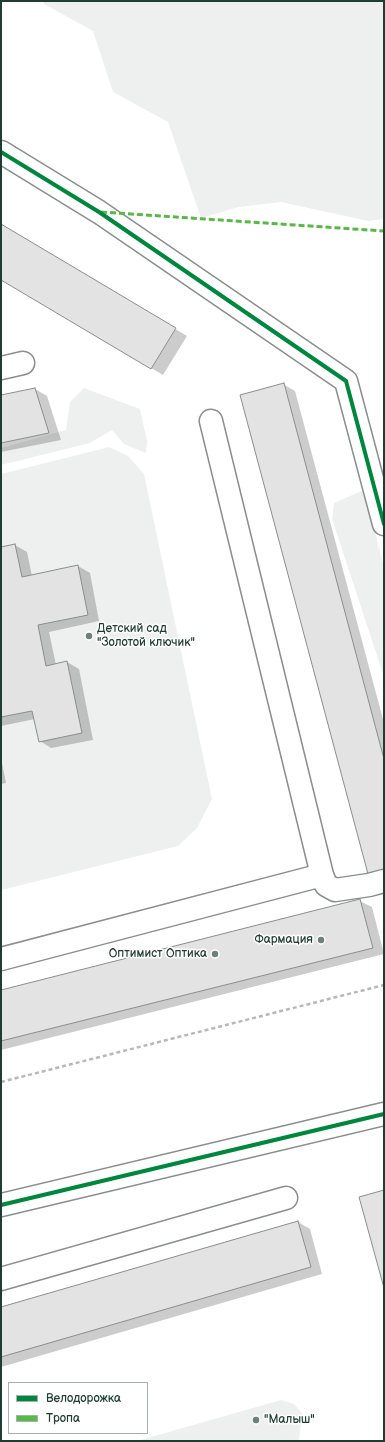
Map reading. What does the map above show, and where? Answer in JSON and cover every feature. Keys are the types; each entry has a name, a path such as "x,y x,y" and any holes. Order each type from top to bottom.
{"street":[{"path":"1,152 99,212 346,381 384,524"},
{"path":"1,368 23,363"},
{"path":"211,421 322,875 326,885 335,890 369,885 384,881"},
{"path":"1,959 322,875"},
{"path":"1,1205 384,1114"},
{"path":"1,1279 286,1198"}],"path":[{"path":"1,1082 384,985"}],"shaded area":[{"path":"43,1 384,1 384,219 368,221 281,202 239,207 201,218 168,122 113,92 93,31 44,4"},
{"path":"84,388 140,409 147,441 146,453 124,444 112,430 90,443 1,465 1,448 66,430 70,402"},
{"name":"Детский сад \"Золотой ключик\"","path":"109,447 128,456 144,474 212,799 197,828 178,846 1,890 1,474"},
{"path":"364,490 384,567 384,677 332,519 334,503"},
{"name":"\"Малыш\"","path":"281,1400 294,1404 302,1413 299,1441 137,1441"}],"building":[{"path":"1,224 176,328 151,369 1,280"},
{"path":"284,383 384,759 384,869 368,874 240,395"},
{"path":"35,388 49,433 1,443 1,395"},
{"path":"15,544 22,577 78,565 88,615 38,625 46,666 67,661 82,733 39,742 32,711 1,717 1,547"},
{"path":"360,899 373,948 1,1041 1,990"},
{"path":"384,1190 384,1288 359,1197"},
{"path":"298,1221 311,1267 1,1357 1,1307"}],"marked path":[{"path":"101,212 384,231"}],"cycle path":[{"path":"1,152 99,212 346,381 384,524"},
{"path":"1,1205 384,1114"}],"place":[{"name":"Детский сад \"Золотой ключик\"","path":"89,636"},
{"name":"Фармация","path":"321,940"},
{"name":"Оптимист Оптика","path":"215,954"},
{"name":"\"Малыш\"","path":"256,1420"}]}
